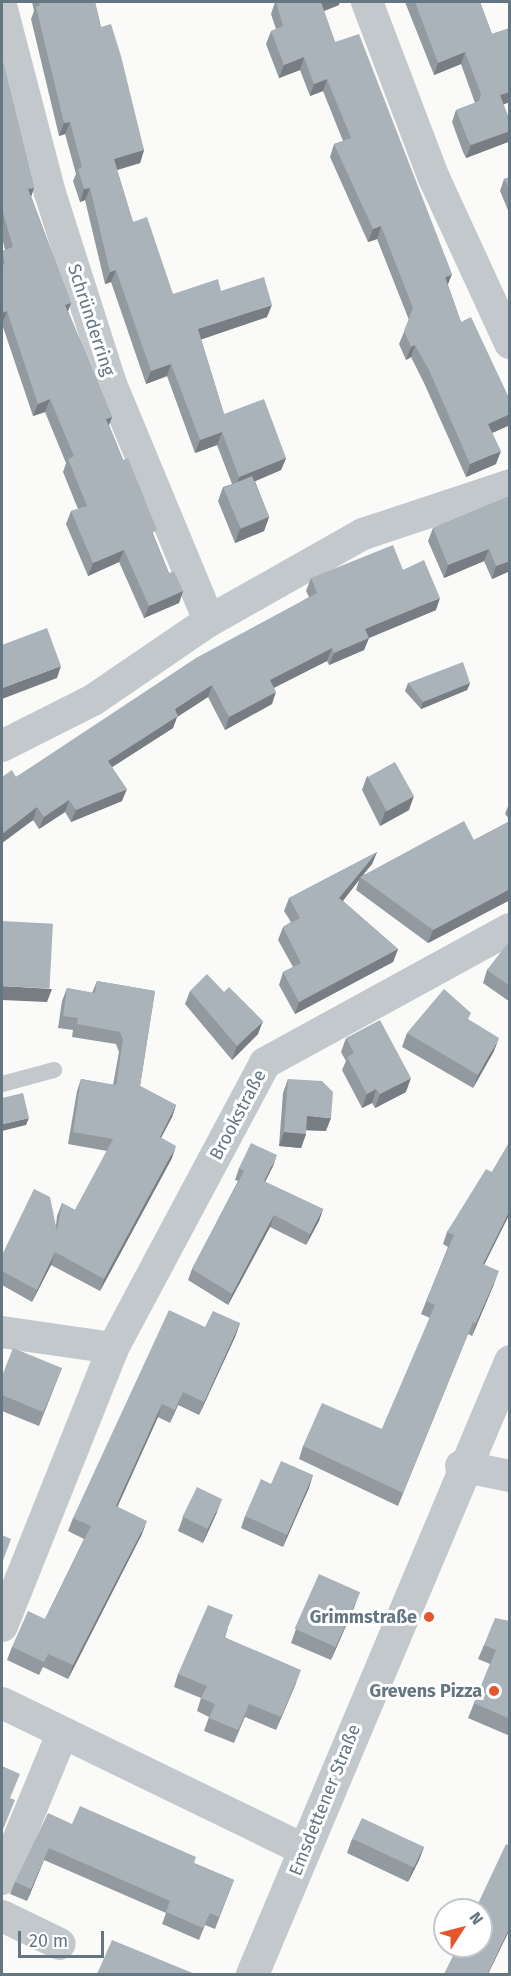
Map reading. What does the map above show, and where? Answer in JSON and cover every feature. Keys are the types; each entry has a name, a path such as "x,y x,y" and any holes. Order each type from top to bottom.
{"street":[{"path":"368,2 434,178 510,343"},
{"name":"Schründerring","path":"2,9 44,172 111,384 209,621"},
{"path":"2,746 93,700 209,621 363,534 510,485"},
{"name":"Brookstraße","path":"2,1626 113,1348 265,1063 510,929"},
{"path":"2,1332 113,1348"},
{"name":"Emsdettener Straße","path":"252,1974 305,1850 461,1466 510,1360"},
{"path":"461,1466 510,1476"},
{"path":"2,1703 305,1850"},
{"path":"2,1879 62,1734"},
{"path":"2,1916 60,1944"}],"lane":[{"path":"2,1084 54,1070"}],"building":[{"path":"39,2 95,2 101,27 111,24 144,150 114,159 133,222 147,217 173,294 218,279 221,291 264,277 272,305 198,329 224,414 264,399 286,458 239,477 222,432 200,440 171,364 151,371 116,270 110,272 90,188 84,189 78,169 82,167 70,122 64,123 36,7 40,5"},
{"path":"276,2 321,2 335,42 359,34 452,274 445,277 461,322 471,317 510,400 510,414 488,424 501,451 470,464 429,370 415,345 411,347 404,331 413,308 381,226 373,229 334,144 351,138 327,79 314,84 304,57 284,65 271,31 283,26"},
{"path":"415,2 480,2 492,34 510,28 510,92 500,95 510,121 510,131 471,145 456,110 479,101 481,94 465,52 438,63"},
{"path":"2,58 34,188 28,189 71,303 65,305 112,417 106,419 123,460 128,458 157,530 152,533 169,573 174,571 183,591 149,606 124,550 93,563 71,511 87,506 68,459 74,456 50,399 38,404 7,311 2,313 2,265 5,264 2,251 13,247 2,209"},
{"path":"510,177 510,191 504,179"},
{"path":"252,476 269,517 241,529 223,488"},
{"path":"510,496 510,561 496,566 489,549 448,565 433,528"},
{"path":"393,545 403,570 424,560 440,598 365,629 369,638 334,653 332,648 270,680 276,692 229,717 212,685 175,709 178,716 108,761 127,789 76,810 69,800 44,817 37,807 2,834 2,777 12,770 16,777 196,658 317,593 311,578"},
{"path":"47,628 61,666 2,688 2,645"},
{"path":"463,662 470,683 423,702 408,683"},
{"path":"395,762 414,796 387,811 368,777"},
{"path":"464,821 474,840 510,821 510,889 433,930 360,877"},
{"path":"377,852 339,898 398,949 299,1002 283,972 301,963 283,927 300,918 289,898"},
{"path":"2,921 53,924 50,989 2,986"},
{"path":"507,944 510,946 510,986 487,970"},
{"path":"207,974 224,992 229,987 263,1021 237,1046 190,991"},
{"path":"97,981 155,991 140,1086 176,1105 160,1137 176,1146 104,1279 55,1252 37,1290 2,1271 2,1255 34,1189 50,1197 57,1231 62,1203 75,1210 113,1139 73,1132 81,1079 116,1085 123,1040 120,1032 77,1024 78,1018 63,1016 67,988 95,993"},
{"path":"444,989 471,1013 468,1019 499,1038 478,1075 407,1033"},
{"path":"380,1020 411,1078 380,1094 376,1089 367,1094 347,1057 354,1053 346,1038"},
{"path":"288,1079 322,1081 333,1092 331,1118 307,1116 306,1134 284,1132"},
{"path":"23,1093 29,1118 3,1124 2,1098"},
{"path":"510,1141 510,1210 483,1264 499,1271 476,1323 473,1322 403,1493 303,1446 322,1403 382,1429 435,1305 426,1301 454,1235 447,1232 486,1169 492,1172"},
{"path":"251,1143 277,1155 264,1181 323,1209 310,1234 274,1215 232,1294 192,1269 244,1171 239,1168"},
{"path":"169,1310 205,1327 213,1311 240,1323 204,1402 183,1392 175,1410 162,1404 116,1506 147,1521 73,1665 48,1654 44,1662 12,1647 28,1611 45,1619 91,1526 73,1518"},
{"path":"13,1348 62,1368 43,1412 2,1395 2,1376"},
{"path":"281,1461 313,1475 287,1535 245,1516 261,1479 271,1484"},
{"path":"197,1487 222,1499 208,1529 183,1517"},
{"path":"2,1535 11,1539 2,1563"},
{"path":"319,1574 360,1592 336,1647 295,1629"},
{"path":"208,1605 233,1615 224,1637 301,1670 281,1717 249,1704 238,1730 209,1718 215,1704 201,1698 207,1686 178,1674"},
{"name":"Grevens Pizza","path":"495,1618 510,1621 510,1719 474,1703 496,1650 484,1645"},
{"path":"2,1766 20,1774 10,1798 15,1800 2,1832"},
{"path":"80,1806 196,1857 194,1863 234,1880 219,1917 210,1913 203,1928 166,1912 170,1901 49,1848 31,1889 15,1882 48,1813 72,1824"},
{"path":"362,1818 424,1847 414,1868 352,1839"},
{"path":"506,1844 510,1846 510,1926 487,1974 444,1974 452,1958 493,1958 493,1898 481,1898"},
{"path":"112,1940 195,1974 97,1974"}],"place":[{"name":"Grimmstraße","path":"429,1617"},
{"name":"Grevens Pizza","path":"494,1691"}]}
